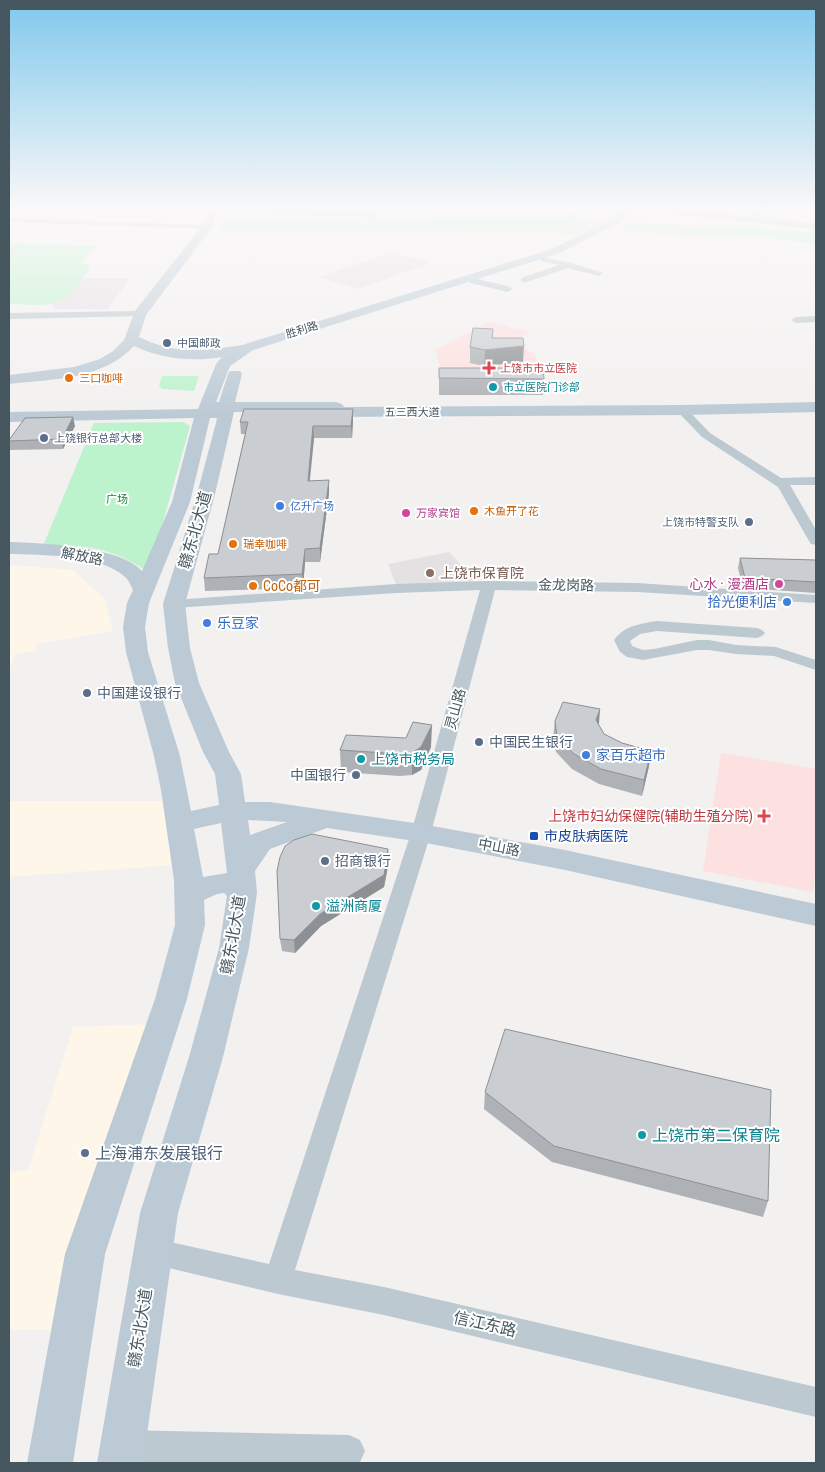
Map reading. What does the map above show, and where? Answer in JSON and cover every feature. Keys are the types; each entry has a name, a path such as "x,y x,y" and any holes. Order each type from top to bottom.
{"main road":[{"path":"133,340 135,323 140,314 167,279"},
{"path":"9,379 82,369 106,361 122,351 133,340 178,279"},
{"name":"胜利路","path":"223,364 248,347 469,279"},
{"name":"胜利路","path":"216,410 238,366 251,353 349,319 480,279"},
{"path":"133,340 161,351 201,357 248,347"},
{"path":"50,1463 85,1254 171,999 190,925 189,880 180,823 167,756 137,652 134,627 138,603 180,502 191,455 216,410 223,364 137,360 106,361"},
{"name":"五三西大道","path":"9,417 216,410 689,406 816,402"},
{"name":"五三西大道","path":"9,408 682,410 816,407"},
{"name":"赣东北大道","path":"121,1455 159,1213 206,1057 234,948 241,882 234,811 228,774 216,752 187,683 179,648 185,604 206,494 224,423 216,410"},
{"name":"解放路","path":"9,548 59,552 102,559 120,565 134,573 144,589"},
{"name":"中山路","path":"180,823 234,811 270,811 421,833 565,860 816,915"},
{"path":"190,896 203,887 219,884 233,885 241,882 260,842 324,819"}],"street":[{"path":"524,280 528,279"},
{"path":"473,281 508,289"},
{"path":"34,305 58,311"},
{"path":"9,316 140,314"},
{"path":"796,320 816,319"},
{"path":"682,410 706,435 779,482 816,541"},
{"path":"779,482 816,481"},
{"name":"金龙岗路","path":"185,604 365,591 489,585 607,586 816,599"},
{"name":"灵山路","path":"278,1280 421,833 489,585"},
{"path":"757,633 657,626 635,630 622,640 627,652 639,655 650,656 706,644 740,650 775,652 794,660 816,665"},
{"name":"信江东路","path":"152,1251 278,1280 384,1301 816,1402"},
{"path":"121,1455 349,1451"}],"shaded area":[{"path":"81,279 130,279 108,309 53,309 53,302 68,296"},
{"path":"325,279 387,279 358,289"},
{"name":"上饶市市立医院","path":"489,322 530,332 515,340 536,356 542,384 444,379 435,350"},
{"name":"上饶市保育院","path":"449,552 478,583 397,587 388,564"},
{"path":"9,565 73,570 105,599 113,631 37,644 35,651 15,654 9,673"},
{"name":"上饶市妇幼保健院(辅助生殖分院)","path":"721,753 816,769 816,864 813,892 703,871"},
{"path":"9,801 166,801 174,865 9,877"},
{"path":"150,1024 52,1330 9,1330 9,1173 28,1170 73,1027"}],"green space":[{"path":"9,279 82,279 70,294 57,302 41,305 9,303"},
{"path":"162,376 199,376 194,391 162,389 159,386"},
{"name":"广场","path":"183,422 190,426 149,572 122,557 98,549 74,546 43,546 94,423"}],"building":[{"path":"473,328 493,329 492,338 523,338 524,346 485,350 470,347"},
{"path":"439,368 543,368 544,379 439,378"},
{"name":"亿升广场","path":"244,409 353,409 351,426 313,426 308,481 329,480 320,548 305,549 302,574 204,578 209,554 218,554 248,422 240,422"},
{"path":"73,417 62,439 9,441 25,418"},
{"path":"740,558 816,560 816,582 745,578"},
{"path":"563,702 600,709 596,720 604,734 622,743 651,751 644,780 601,769 574,754 557,737 555,721"},
{"path":"413,722 432,725 421,747 412,753 340,750 346,735 406,738"},
{"name":"溢洲商厦","path":"312,834 388,849 384,875 320,914 294,940 280,939 277,871 280,857 285,846 294,840"},
{"name":"上饶市第二保育院","path":"505,1029 771,1090 768,1201 554,1146 485,1092"}],"place":[{"name":"中国邮政","path":"167,343"},
{"name":"上饶市市立医院","path":"489,368"},
{"name":"三口咖啡","path":"69,378"},
{"name":"市立医院门诊部","path":"493,387"},
{"name":"上饶银行总部大楼","path":"44,438"},
{"name":"亿升广场","path":"280,506"},
{"name":"木鱼开了花","path":"474,511"},
{"name":"万家宾馆","path":"406,513"},
{"name":"上饶市特警支队","path":"749,522"},
{"name":"瑞幸咖啡","path":"233,544"},
{"name":"上饶市保育院","path":"430,573"},
{"name":"心水 · 漫酒店","path":"779,584"},
{"name":"CoCo都可","path":"253,586"},
{"name":"拾光便利店","path":"787,602"},
{"name":"乐豆家","path":"207,623"},
{"name":"中国建设银行","path":"87,693"},
{"name":"中国民生银行","path":"479,742"},
{"name":"家百乐超市","path":"586,755"},
{"name":"上饶市税务局","path":"361,759"},
{"name":"中国银行","path":"356,775"},
{"name":"上饶市妇幼保健院(辅助生殖分院)","path":"764,816"},
{"name":"市皮肤病医院","path":"534,836"},
{"name":"招商银行","path":"325,861"},
{"name":"溢洲商厦","path":"316,906"},
{"name":"上饶市第二保育院","path":"642,1135"},
{"name":"上海浦东发展银行","path":"85,1153"}]}
